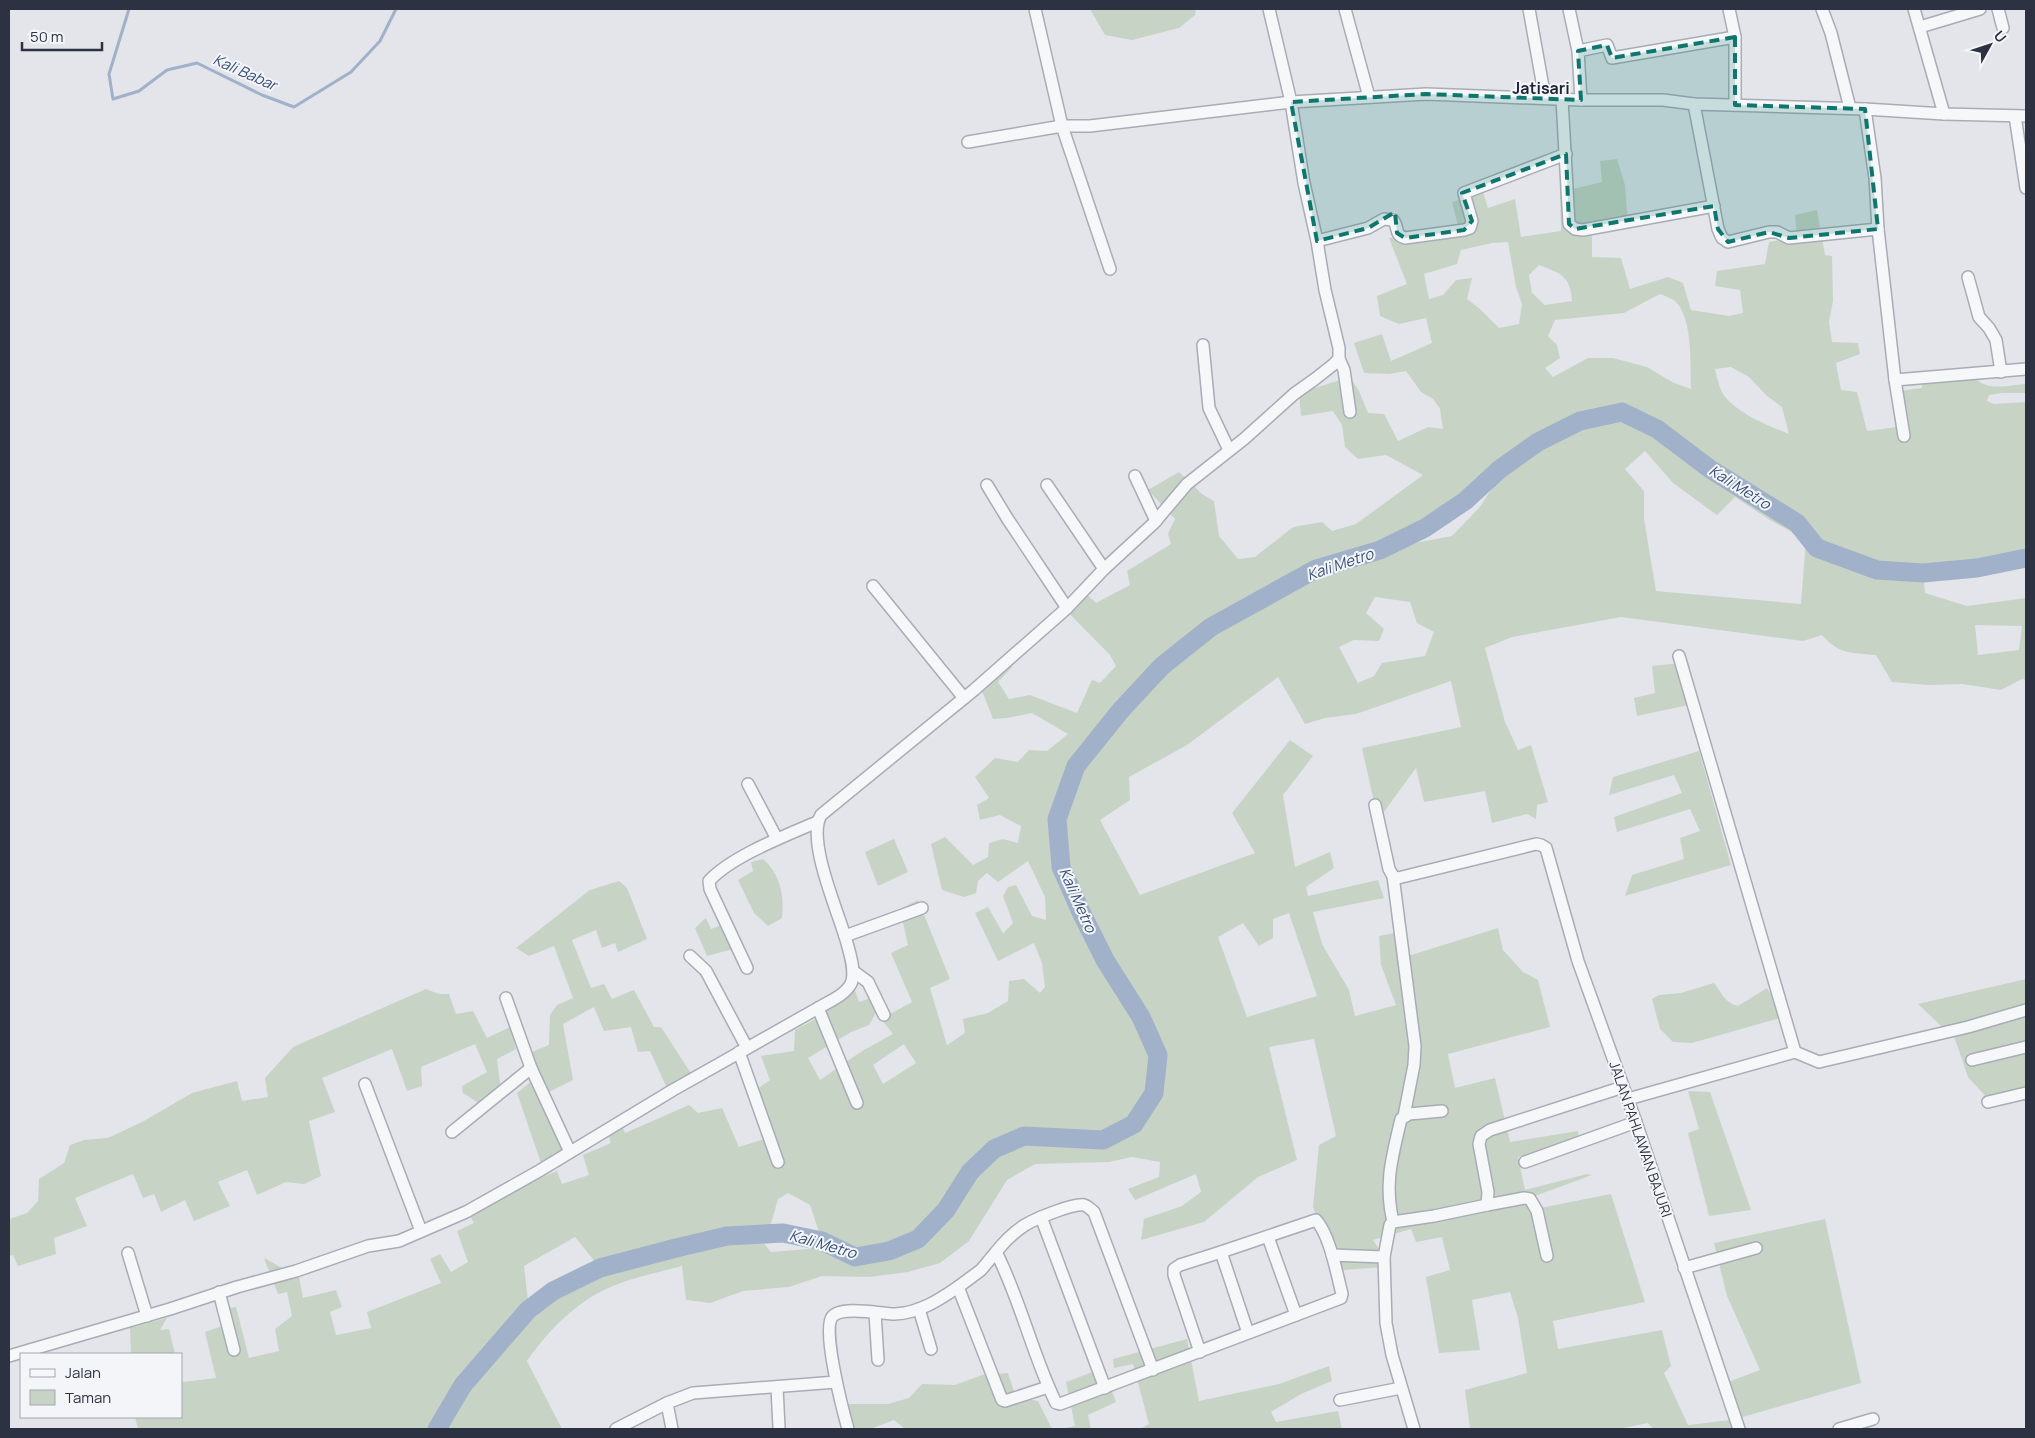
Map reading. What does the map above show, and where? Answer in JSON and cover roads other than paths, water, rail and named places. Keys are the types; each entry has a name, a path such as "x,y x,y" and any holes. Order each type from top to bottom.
{"street":[{"path":"1035,9 1062,126 1110,269"},
{"path":"1269,9 1291,102 1325,290 1339,348 1338,359 1344,370 1350,412"},
{"path":"1345,9 1368,97"},
{"path":"1529,9 1545,98"},
{"path":"1569,9 1578,51 1581,100"},
{"path":"1729,9 1735,38 1735,105"},
{"path":"1822,9 1831,33 1850,108"},
{"path":"1914,9 1944,114"},
{"path":"1920,27 1980,9"},
{"path":"1998,9 2003,28"},
{"path":"1578,51 1607,45 1612,58 1735,38"},
{"path":"968,142 1062,126 1090,126 1291,102 1426,94 1581,100 1664,100 1694,104 1850,108 1944,114 2021,116 2026,188"},
{"path":"1562,99 1569,224 1574,229 1583,230 1714,206"},
{"path":"1694,104 1718,229 1722,238 1728,242 1769,232 1777,232 1789,238 1878,229"},
{"path":"1865,109 1895,380 1904,436"},
{"path":"1316,238 1368,228 1384,219 1393,220 1399,237 1404,238 1470,228 1472,222 1464,193 1565,148"},
{"path":"1968,277 1979,317 1989,328 1996,340 2001,372"},
{"path":"1203,346 1209,408 1229,450"},
{"path":"747,968 710,889 709,881 736,861 777,839 817,822 825,810 964,698 1067,608 1104,569 1156,521 1187,484 1244,439 1294,394 1328,370 1338,359"},
{"path":"1895,380 2026,369"},
{"path":"1134,476 1156,521"},
{"path":"987,485 1006,518 1067,608"},
{"path":"1047,485 1104,569"},
{"path":"873,586 964,698"},
{"path":"1679,656 1795,1052"},
{"path":"748,784 777,839"},
{"path":"1375,804 1388,869 1394,876 1415,1046 1414,1065 1404,1116 1401,1120 1390,1171 1388,1195 1394,1222"},
{"path":"9,1356 147,1316 219,1292 296,1271 368,1246 399,1240 466,1212 818,1008 844,991 850,984 853,971 845,936 817,847 817,822"},
{"name":"JALAN PAHLAWAN BAJURI","path":"1394,876 1398,878 1536,844 1546,848 1578,960 1628,1098 1739,1429"},
{"path":"845,936 922,908"},
{"path":"690,956 706,971 743,1050 778,1162"},
{"path":"853,971 868,982 884,1015"},
{"path":"506,998 531,1068 570,1152"},
{"path":"818,1008 858,1103"},
{"path":"1628,1098 1795,1052 1819,1062 2026,1010"},
{"path":"1972,1060 2026,1047"},
{"path":"452,1132 531,1068"},
{"path":"365,1084 421,1231"},
{"path":"1487,1205 1488,1192 1479,1144 1481,1136 1512,1122 1623,1087"},
{"path":"1988,1102 2026,1092"},
{"path":"1404,1116 1442,1111"},
{"path":"1525,1162 1636,1122"},
{"path":"1414,1429 1392,1355 1386,1323 1384,1256 1390,1225 1394,1222 1524,1198 1530,1199 1537,1211 1547,1256"},
{"path":"848,1429 836,1382 829,1329 832,1318 838,1313 848,1310 896,1314 919,1309 939,1300 988,1264 1002,1245 1024,1225 1060,1210 1084,1205 1094,1212 1154,1370"},
{"path":"1041,1217 1105,1388"},
{"path":"996,1252 1018,1302 1048,1387 1056,1403 1060,1404 1154,1370 1341,1298 1342,1294 1332,1255 1320,1224 1316,1220 1180,1264 1174,1269 1200,1352"},
{"path":"1268,1237 1296,1315"},
{"path":"1684,1268 1756,1248"},
{"path":"1221,1252 1248,1333"},
{"path":"128,1254 147,1316"},
{"path":"1332,1255 1384,1256"},
{"path":"958,1287 1002,1400 1005,1401 1048,1387"},
{"path":"219,1292 234,1350"},
{"path":"919,1309 931,1349"},
{"path":"875,1313 878,1360"},
{"path":"619,1428 666,1403 693,1393 836,1382"},
{"path":"777,1387 779,1428"},
{"path":"1340,1400 1401,1388"},
{"path":"666,1403 672,1429"},
{"path":"1838,1429 1873,1419"}],"waterway":[{"name":"Kali Babar","path":"129,9 109,74 113,99 139,91 167,70 197,63 262,95 294,107 351,72 380,41 396,9"},
{"name":"Kali Metro","path":"437,1429 463,1385 528,1310 553,1291 600,1268 727,1236 783,1233 822,1241 855,1257 889,1251 918,1239 946,1210 970,1172 994,1149 1024,1136 1103,1140 1134,1124 1154,1093 1158,1055 1141,1017 1105,960 1061,867 1057,819 1076,766 1121,710 1162,666 1211,627 1316,569 1380,550 1425,528 1465,501 1500,469 1538,442 1580,421 1622,412 1657,429 1710,469 1797,523 1817,548 1877,570 1923,573 1977,568 2026,558"}],"district":[{"name":"Jatisari","path":"1541,88"}]}
